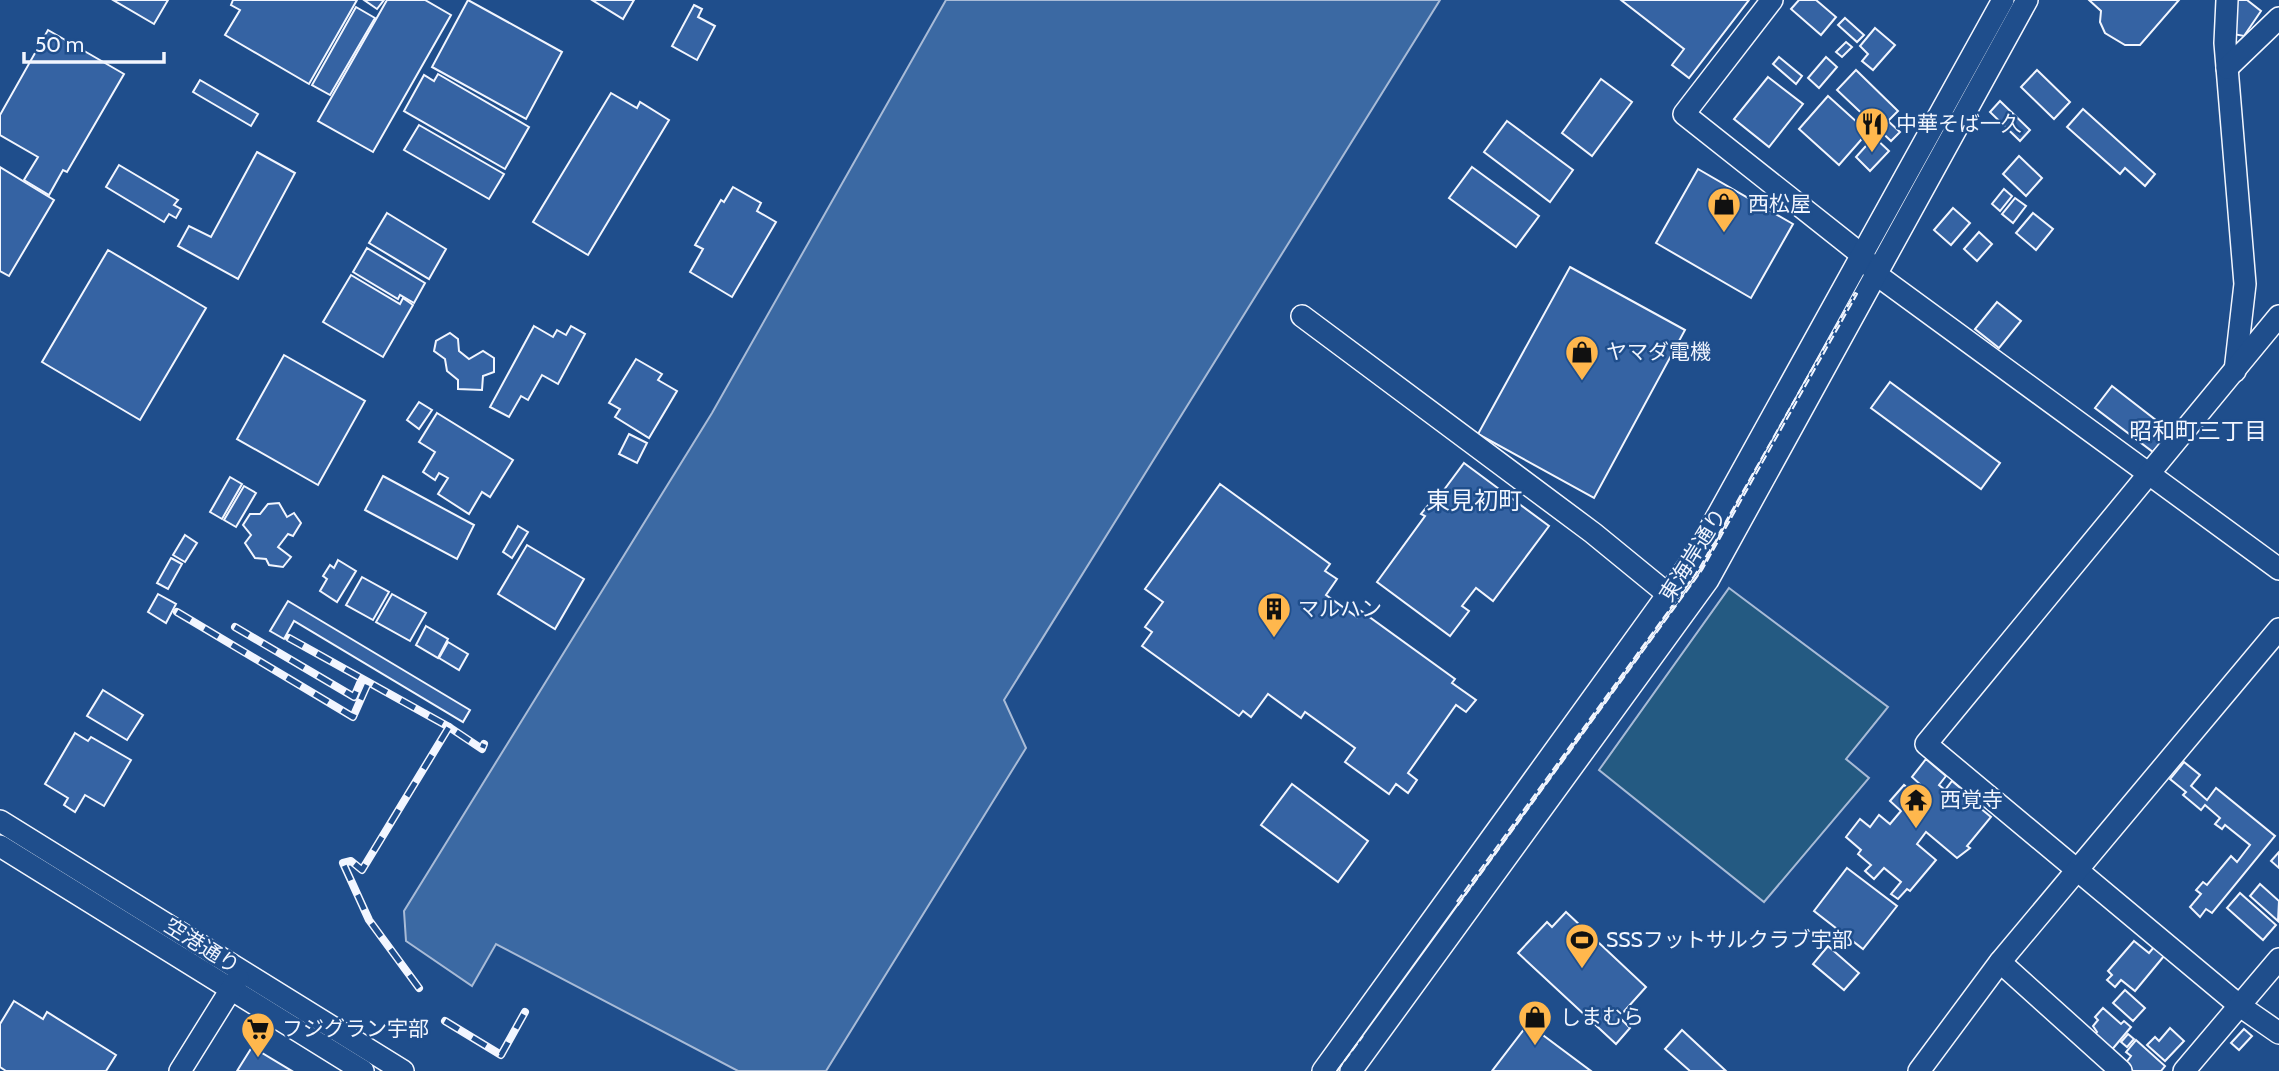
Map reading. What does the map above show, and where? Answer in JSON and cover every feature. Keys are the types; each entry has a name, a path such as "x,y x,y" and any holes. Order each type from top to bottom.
{"street":[{"path":"1772,0 1684,114 1862,255 1877,275 2279,569"},
{"name":"東海岸通り","path":"1323,1071 1670,596 1714,523 2003,0"},
{"name":"東海岸通り","path":"1350,1071 1708,580 2027,0"},
{"path":"2227,0 2227,68 2245,284 2234,373"},
{"path":"2227,68 2279,18"},
{"path":"1302,316 1593,533 1670,596"},
{"path":"2279,316 1926,744 2239,1006 2279,1033"},
{"path":"1932,1066 2000,962 2279,629"},
{"name":"空港通り","path":"0,821 236,980 403,1071"},
{"path":"0,846 236,980 363,1071"},
{"path":"2185,1071 2279,959"},
{"path":"2000,962 2121,1071"},
{"path":"180,1071 236,980"}],"shaded area":[{"path":"946,0 1440,0 1004,700 1026,748 826,1071 738,1071 496,944 472,986 406,941 404,911 712,413"},
{"path":"1729,588 1888,707 1846,759 1869,778 1764,902 1599,770"}],"building":[{"path":"113,0 168,0 154,24"},
{"path":"233,0 357,0 309,84 225,35 240,10 231,5"},
{"path":"364,0 384,0 377,9"},
{"path":"387,0 425,0 451,15 373,152 318,121"},
{"path":"468,0 562,52 526,119 432,67"},
{"path":"592,0 634,0 623,19"},
{"path":"1621,0 1749,0 1689,78 1672,65 1684,49"},
{"path":"1799,0 1816,0 1836,17 1821,35 1791,9"},
{"path":"2089,0 2179,0 2140,45 2125,45 2105,33 2100,22 2101,11"},
{"path":"2236,0 2247,0 2261,11 2244,36 2233,34"},
{"path":"694,5 702,9 698,17 715,26 697,60 672,46"},
{"path":"356,7 375,18 330,95 312,85"},
{"path":"1845,18 1864,35 1857,42 1838,25"},
{"path":"1875,28 1895,45 1873,70 1862,61 1868,54 1860,46"},
{"path":"48,30 124,74 67,172 63,170 49,195 24,180 38,157 0,135 0,115"},
{"path":"1846,42 1852,47 1842,57 1836,52"},
{"path":"1779,57 1802,76 1796,84 1773,64"},
{"path":"1826,57 1837,67 1819,88 1808,78"},
{"path":"1856,70 1898,111 1888,121 1900,132 1891,141 1837,90"},
{"path":"2037,70 2070,102 2054,119 2021,87"},
{"path":"438,74 529,127 505,169 404,111 424,75 434,81"},
{"path":"1768,77 1803,104 1769,147 1734,119"},
{"path":"1601,79 1632,102 1592,156 1562,133"},
{"path":"200,80 258,114 251,126 193,92"},
{"path":"611,93 637,108 640,102 669,120 588,255 533,222"},
{"path":"1828,96 1868,132 1839,165 1799,129"},
{"path":"2000,101 2030,130 2020,141 1990,112"},
{"path":"2083,109 2155,174 2145,186 2125,168 2120,174 2067,127"},
{"path":"1507,121 1573,170 1550,202 1484,152"},
{"path":"419,125 504,174 489,199 404,150"},
{"name":"中華そば一久","path":"1874,137 1889,151 1870,171 1856,157"},
{"path":"257,152 295,173 238,279 178,246 189,226 211,237"},
{"path":"2019,156 2042,178 2026,196 2003,174"},
{"path":"119,165 178,200 174,205 181,209 176,218 169,214 164,222 106,187"},
{"path":"0,167 54,200 9,276 0,271"},
{"path":"1472,167 1539,216 1516,247 1449,198"},
{"name":"西松屋","path":"1698,169 1793,224 1751,298 1656,243"},
{"path":"733,187 761,203 757,211 776,222 732,297 690,272 703,249 695,245 721,200 724,202"},
{"path":"2004,189 2012,196 2000,211 1992,204"},
{"path":"2015,198 2026,206 2013,223 2002,214"},
{"path":"1953,208 1970,223 1951,245 1934,230"},
{"path":"387,213 446,249 429,279 369,243"},
{"path":"2033,213 2053,229 2036,250 2016,233"},
{"path":"1979,232 1992,244 1977,261 1964,249"},
{"path":"367,248 425,283 414,303 400,295 398,299 353,272"},
{"path":"108,250 206,308 140,420 42,362"},
{"name":"ヤマダ電機","path":"1570,267 1685,330 1594,498 1478,434"},
{"path":"351,275 400,304 403,298 413,305 383,357 323,322"},
{"path":"1997,302 2021,321 1999,348 1975,329"},
{"path":"534,326 553,337 557,330 566,335 571,326 585,334 558,384 542,375 528,400 521,396 509,417 490,407"},
{"path":"450,333 458,339 459,351 469,359 483,351 494,358 494,372 483,376 482,390 458,389 458,380 447,371 445,359 434,351 436,341"},
{"path":"284,355 365,401 318,485 237,439"},
{"path":"636,359 662,374 658,380 677,391 649,438 615,417 620,409 609,403"},
{"path":"1890,382 2000,463 1981,489 1871,408"},
{"path":"2112,386 2170,431 2153,452 2095,408"},
{"path":"419,402 432,410 419,429 407,420"},
{"path":"437,413 513,460 490,497 482,492 469,514 438,494 448,478 439,473 435,480 423,472 435,452 419,442"},
{"path":"629,434 647,443 637,463 619,454"},
{"path":"1464,463 1549,526 1493,601 1476,588 1462,606 1469,611 1450,636 1377,582 1425,516 1421,514 1429,504 1432,506"},
{"path":"383,476 474,525 457,559 365,510"},
{"path":"230,477 242,484 222,519 210,512"},
{"name":"マルハン","path":"1220,484 1330,564 1325,571 1337,579 1326,595 1357,617 1361,611 1455,679 1452,683 1476,700 1466,712 1456,705 1408,773 1417,780 1408,793 1396,784 1389,794 1345,762 1355,748 1305,712 1301,718 1268,694 1251,717 1243,711 1239,716 1142,646 1152,632 1145,627 1163,602 1145,589"},
{"path":"244,486 256,493 236,527 224,520"},
{"path":"279,503 287,517 294,513 301,523 293,536 288,534 278,547 291,557 283,567 269,565 266,559 255,558 245,543 251,535 243,525 250,514 260,514 268,504"},
{"path":"518,526 528,532 512,558 503,552"},
{"path":"185,535 197,543 185,562 173,555"},
{"path":"527,545 584,579 555,629 498,594"},
{"path":"171,558 182,564 168,589 157,583"},
{"path":"338,560 356,571 337,602 320,591 327,579 323,576 330,565 334,568"},
{"path":"362,577 389,592 373,620 346,605"},
{"path":"158,594 176,604 166,623 148,612"},
{"path":"392,594 426,613 410,641 376,622"},
{"path":"288,601 470,710 463,722 294,621 284,639 270,631"},
{"path":"426,626 448,639 438,658 416,645"},
{"path":"448,642 468,654 459,670 439,658"},
{"path":"103,690 143,715 127,740 87,716"},
{"path":"75,733 88,741 91,737 131,760 104,806 85,795 75,812 64,805 68,798 45,784"},
{"name":"西覚寺","path":"1926,759 1946,776 1939,785 1945,790 1952,781 1991,817 1967,846 1970,848 1957,858 1926,832 1917,844 1936,860 1910,891 1907,889 1898,899 1891,894 1901,882 1884,868 1874,879 1865,871 1871,865 1858,854 1861,850 1846,837 1860,819 1870,827 1879,815 1890,824 1901,811 1890,801 1904,785 1915,794 1922,786 1912,777"},
{"path":"2184,762 2200,775 2191,786 2207,800 2216,788 2275,836 2212,913 2206,909 2200,917 2190,907 2201,894 2196,890 2203,882 2207,885 2231,856 2237,862 2250,845 2225,825 2222,829 2215,824 2220,818 2205,805 2201,810 2183,795 2186,792 2170,779"},
{"path":"1292,784 1368,841 1338,882 1261,825"},
{"path":"2279,852 2279,868 2271,861"},
{"path":"1847,868 1897,906 1863,949 1814,911"},
{"path":"2260,884 2279,901 2278,921 2250,896"},
{"path":"2240,893 2276,925 2263,940 2227,908"},
{"name":"SSSフットサルクラブ宇部","path":"1566,912 1646,987 1619,1017 1630,1028 1616,1044 1518,953 1547,922 1552,927"},
{"path":"2134,941 2149,953 2154,947 2164,956 2135,991 2121,980 2115,987 2107,980 2112,975 2108,971"},
{"path":"1828,946 1859,973 1844,990 1813,964"},
{"path":"2125,990 2145,1008 2133,1021 2113,1003"},
{"path":"14,1001 43,1019 47,1012 116,1055 106,1071 6,1071 0,1067 0,1024"},
{"path":"2103,1008 2121,1024 2124,1021 2131,1027 2110,1052 2093,1037 2097,1032 2093,1026 2098,1020 2095,1017"},
{"name":"しまむら","path":"1528,1024 1591,1071 1492,1071"},
{"path":"2170,1028 2184,1041 2165,1061 2147,1045 2155,1037 2159,1041"},
{"path":"2244,1029 2252,1036 2239,1050 2231,1043"},
{"path":"1682,1030 1726,1071 1690,1071 1665,1049"},
{"path":"2128,1034 2134,1039 2127,1047 2121,1042"},
{"path":"2136,1040 2165,1066 2161,1071 2133,1071 2125,1064 2131,1056 2126,1052"},
{"name":"フジグラン宇部","path":"252,1047 292,1071 237,1071"}],"railway":[{"path":"177,612 353,717 368,683"},
{"path":"235,627 354,697 360,683"},
{"path":"289,638 449,727 482,749 484,744"},
{"path":"419,988 369,920 343,863 351,861 362,870 449,727"},
{"path":"445,1021 501,1055 525,1012"}],"fence":[{"path":"1855,293 1857,294 1702,570 1458,905 1456,903 1699,569 1855,293"},
{"path":"1337,1071 1363,1036"}],"place":[{"name":"中華そば一久","path":"1872,154"},
{"name":"西松屋","path":"1724,234"},
{"name":"ヤマダ電機","path":"1582,382"},
{"name":"マルハン","path":"1274,639"},
{"name":"西覚寺","path":"1916,830"},
{"name":"SSSフットサルクラブ宇部","path":"1582,970"},
{"name":"しまむら","path":"1535,1047"},
{"name":"フジグラン宇部","path":"258,1059"}],"district":[{"name":"昭和町三丁目","path":"2198,431"},
{"name":"東見初町","path":"1474,501"}]}
